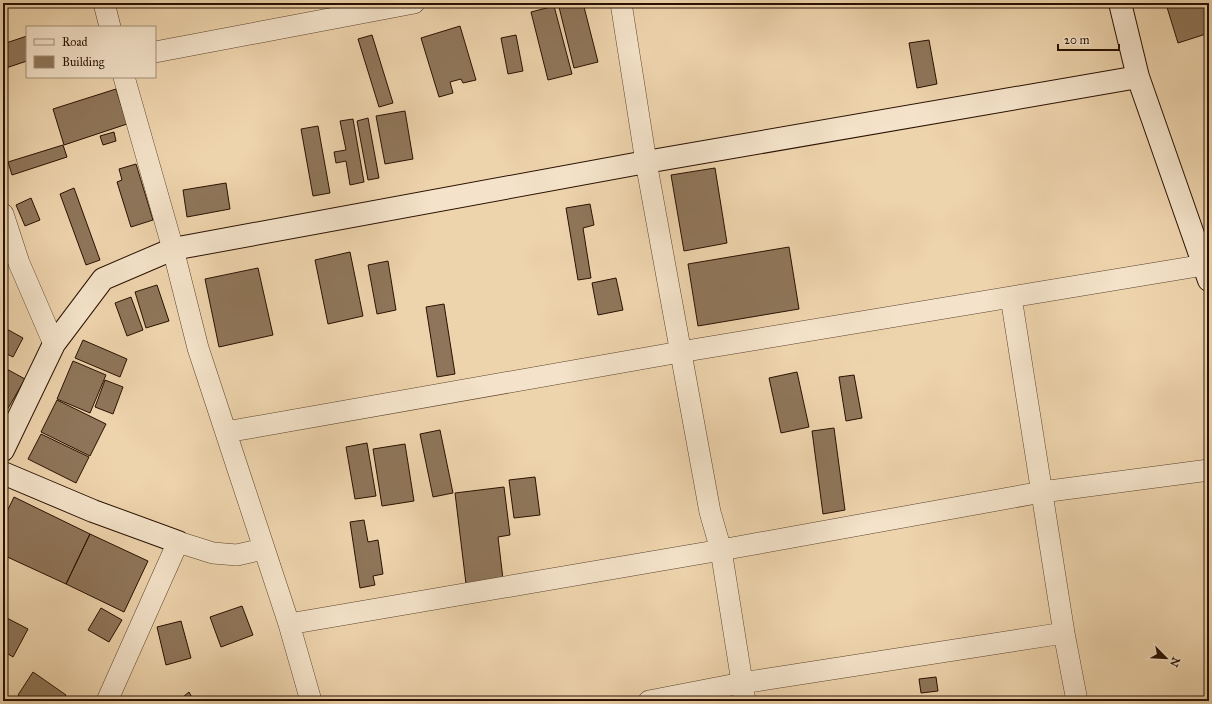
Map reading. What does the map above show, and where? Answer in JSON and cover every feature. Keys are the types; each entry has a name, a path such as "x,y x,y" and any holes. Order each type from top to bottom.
{"street":[{"path":"104,3 110,26"},
{"path":"156,52 414,3"},
{"path":"621,3 646,162 710,512 721,550 743,692"},
{"path":"226,432 680,352 1012,297 1206,273 1138,77 1120,3"},
{"path":"3,450 54,344 102,279 173,249 646,162 1138,77"},
{"path":"124,78 173,249 198,348 263,549 289,624 311,701"},
{"path":"3,214 19,263 54,344"},
{"path":"1012,297 1064,633 1077,701"},
{"path":"289,624 721,550 1042,492 1209,470"},
{"path":"3,474 93,511 213,553 238,555 263,549"},
{"path":"107,701 178,542"},
{"path":"649,701 743,692 1064,633"}],"building":[{"path":"558,3 583,3 598,62 574,68"},
{"path":"1209,3 1209,33 1178,43 1166,4"},
{"path":"554,6 572,74 548,80 531,12"},
{"path":"460,26 476,80 463,83 461,79 450,82 453,93 439,97 421,38"},
{"path":"372,35 393,103 379,107 358,39"},
{"path":"516,35 523,71 508,74 501,38"},
{"path":"26,36 26,61 3,69 3,44"},
{"path":"929,40 937,84 917,88 909,43"},
{"path":"116,89 127,124 64,145 53,109"},
{"path":"405,111 413,159 385,164 376,116"},
{"path":"368,118 379,178 368,180 357,121"},
{"path":"353,119 364,182 350,185 346,161 336,163 334,152 346,150 340,121"},
{"path":"318,126 330,193 313,196 301,129"},
{"path":"114,132 116,141 103,145 100,136"},
{"path":"63,145 67,157 12,175 8,162"},
{"path":"136,164 153,220 131,227 117,182 122,180 119,169"},
{"path":"715,168 727,243 684,251 671,175"},
{"path":"226,183 230,209 187,217 183,190"},
{"path":"74,188 100,260 86,265 60,194"},
{"path":"31,198 40,220 25,226 16,205"},
{"path":"590,204 594,225 583,228 591,278 578,280 566,208"},
{"path":"789,247 799,309 698,326 688,264"},
{"path":"350,252 363,316 328,324 315,260"},
{"path":"388,261 396,310 377,314 368,265"},
{"path":"258,268 273,335 219,347 205,279"},
{"path":"616,278 623,310 598,315 592,283"},
{"path":"157,285 169,321 146,328 135,292"},
{"path":"131,297 143,330 127,336 115,303"},
{"path":"444,304 455,374 437,377 426,307"},
{"path":"3,327 23,338 13,357 3,352"},
{"path":"83,340 127,359 120,377 75,358"},
{"path":"73,361 106,375 90,413 57,399"},
{"path":"3,367 25,379 3,417"},
{"path":"797,372 809,427 781,433 769,378"},
{"path":"854,375 862,418 846,421 839,377"},
{"path":"105,380 123,387 113,414 95,407"},
{"path":"57,400 106,424 90,456 41,432"},
{"path":"834,428 845,510 823,514 812,431"},
{"path":"440,430 453,493 433,497 420,434"},
{"path":"41,434 89,457 76,483 28,459"},
{"path":"367,443 376,496 355,499 346,447"},
{"path":"405,444 414,501 382,506 373,449"},
{"path":"535,477 540,515 514,518 509,480"},
{"path":"504,487 510,535 498,537 503,579 466,584 455,493"},
{"path":"14,497 90,534 66,584 3,555 3,520"},
{"path":"364,520 368,542 378,540 383,574 373,576 375,585 360,588 350,522"},
{"path":"90,534 148,561 124,612 66,584"},
{"path":"242,606 253,635 221,647 210,617"},
{"path":"101,608 122,620 109,642 88,630"},
{"path":"3,616 28,629 13,657 3,651"},
{"path":"181,621 191,658 166,665 157,627"},
{"path":"33,672 66,695 62,701 27,701 18,695"},
{"path":"936,677 938,691 921,693 919,679"},
{"path":"189,692 194,701 178,701"},
{"path":"499,697 499,701 476,701"}]}
